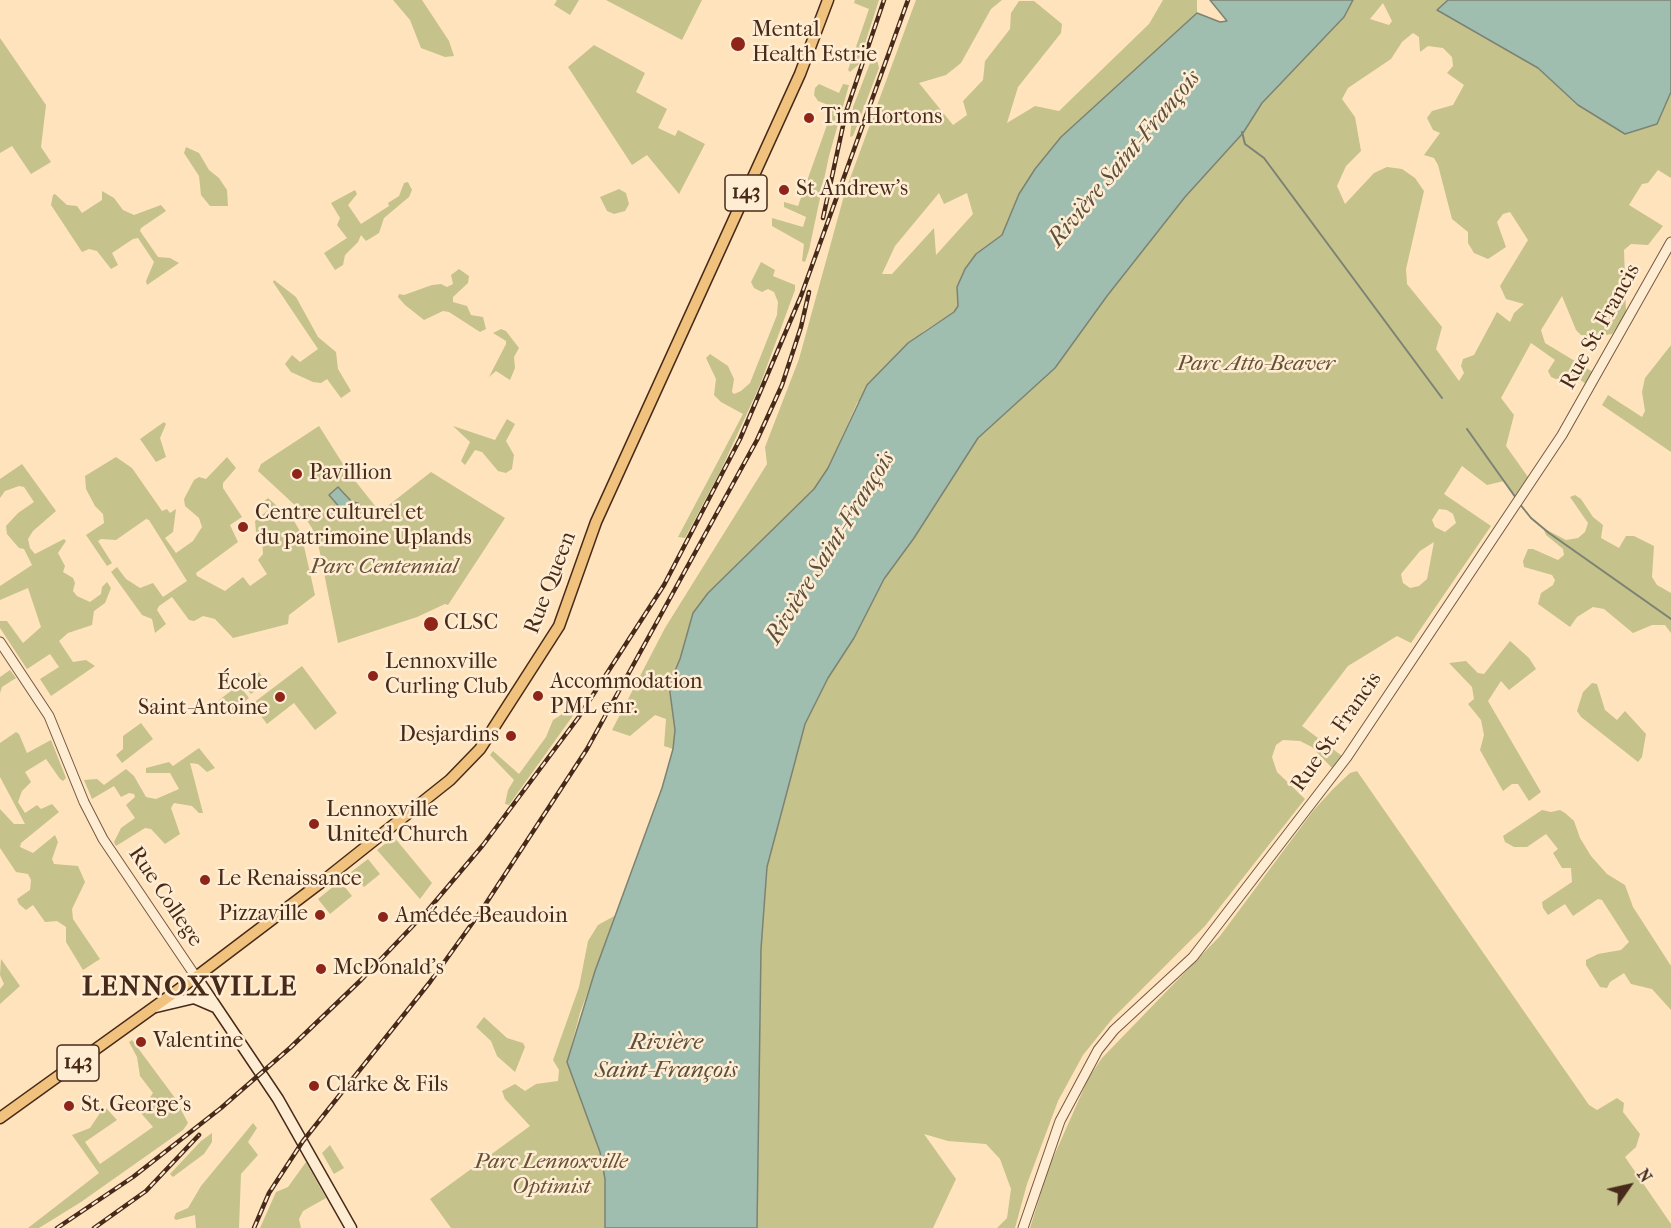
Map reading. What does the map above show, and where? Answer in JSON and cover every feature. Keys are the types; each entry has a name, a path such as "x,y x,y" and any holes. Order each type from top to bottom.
{"main road":[{"name":"Rue Queen","path":"0,1118 196,977 459,772 480,749 560,626 596,522 800,74 828,0"},
{"name":"Rue College","path":"196,977 283,1108 351,1228"},
{"path":"156,1007 194,998 207,1001 220,1011"}],"street":[{"name":"Rue St. Francis","path":"1023,1228 1060,1121 1098,1050 1114,1030 1193,957 1347,757 1562,435 1671,242"},
{"name":"Rue College","path":"0,642 49,716 84,802 103,839 196,977"}],"green space":[{"path":"393,0 422,0 449,41 454,56 445,57 421,48 410,20"},
{"path":"557,0 579,0 570,15 554,5"},
{"path":"606,0 702,0 682,40"},
{"path":"855,0 879,0 858,65 850,72 848,70 869,9 854,3"},
{"path":"916,0 1002,0 991,9 961,63 946,75 919,83 953,125 967,115 963,101 983,80 985,61 1010,29 1011,13 1019,1 1034,1 1062,24 1061,33 1018,87 1007,123 1035,106 1059,111 1149,24 1163,0 1197,0 1197,13 1061,137 1035,169 1019,194 1002,235 976,254 957,287 958,306 954,312 924,331 857,403 828,468 814,489 708,593 693,613 680,659 669,685 675,730 673,749 664,746 666,719 655,715 630,736 612,730 665,628 767,464 765,447 799,359 845,192","holes":["939,193 944,204 967,193 973,214 936,255 934,228 892,274 882,274 895,246"]},
{"name":"Parc Atto-Beaver","path":"1353,0 1448,0 1437,10 1538,68 1578,105 1597,116 1657,124 1671,92 1671,178 1658,170 1648,183 1642,184 1629,205 1663,226 1648,245 1631,244 1624,250 1626,314 1612,334 1591,337 1581,335 1576,330 1562,296 1541,330 1545,343 1593,372 1586,384 1573,375 1556,379 1551,377 1548,371 1555,360 1531,343 1501,398 1514,415 1506,446 1528,477 1515,496 1504,481 1487,485 1462,466 1444,494 1491,526 1411,643 1397,636 1348,666 1302,726 1342,756 1332,768 1312,747 1300,741 1283,740 1276,745 1272,757 1277,772 1305,799 1205,926 1113,1018 1083,1055 1058,1101 1027,1184 1015,1228 997,1228 1007,1218 1011,1189 1000,1159 986,1144 948,1141 924,1134 956,1179 933,1228 757,1228 761,949 767,867 805,724 828,678 854,638 884,579 914,538 978,438 1055,368 1107,296 1185,197 1243,133 1262,103 1344,17","holes":["1383,3 1392,21 1389,25 1370,19","1413,33 1419,37 1420,52 1428,46 1443,48 1452,57 1453,66 1447,73 1464,85 1453,105 1432,111 1427,118 1433,130 1440,133 1424,155 1434,158 1438,165 1452,219 1468,232 1468,243 1474,253 1488,259 1506,247 1497,222 1503,214 1510,212 1528,240 1500,286 1506,299 1524,304 1514,313 1510,322 1497,312 1474,355 1463,359 1461,366 1464,373 1459,381 1436,349 1442,327 1407,284 1406,269 1424,191 1415,178 1402,169 1387,167 1374,173 1345,204 1337,186 1346,166 1361,151 1355,117 1342,99 1348,88 1391,59 1402,42","1439,509 1453,514 1456,523 1445,532 1435,527 1432,520","1434,542 1427,579 1419,586 1410,588 1403,583 1401,574 1420,551"]},
{"path":"0,38 46,105 41,147 51,162 31,174 12,146 0,153"},
{"path":"594,45 645,73 636,92 667,109 658,128 675,136 678,130 705,144 679,194 647,155 632,165 568,67"},
{"path":"872,58 877,60 879,68 853,136 850,137 853,107"},
{"path":"819,84 839,93 843,84 849,85 829,156 805,262 802,261 804,244 772,226 772,218 803,227 806,217 784,207 784,202 798,206 832,111 831,106 818,101 814,95 815,88"},
{"path":"186,147 199,153 209,170 219,178 227,190 228,206 210,206 201,195 199,176 184,153"},
{"path":"408,182 412,190 409,197 384,218 379,233 366,241 361,235 358,242 345,255 343,265 335,270 324,253 347,238 337,225 340,218 331,203 355,190 357,194 348,205 361,224 389,206 388,203 399,196 404,183"},
{"path":"619,189 626,193 629,204 625,211 614,214 607,211 600,197"},
{"path":"102,191 114,198 123,210 134,215 161,205 166,211 140,231 158,257 170,258 179,263 147,285 146,281 154,262 138,238 112,253 118,265 111,269 97,251 89,249 82,252 51,205 53,195 55,194 67,205 77,206 82,213 102,200"},
{"path":"761,262 775,270 773,276 795,285 795,290 760,385 720,472 685,538 678,537 743,414 721,402 714,395 716,379 706,358 710,354 728,366 734,379 732,392 734,394 741,391 750,383 777,315 778,302 774,292 768,289 762,292 754,288 751,282"},
{"path":"459,269 469,276 468,283 453,297 453,302 467,306 471,315 483,317 486,329 480,332 449,312 443,311 424,320 398,297 399,294 404,295 432,285 441,284 447,287 453,284 451,275"},
{"path":"274,280 296,297 318,337 336,352 338,369 351,391 341,398 327,379 321,383 313,382 291,372 285,364 292,355 300,362 318,349 273,282"},
{"path":"501,329 506,331 519,348 514,357 515,368 510,380 496,371 489,377 506,344 506,341 493,333"},
{"path":"1671,345 1671,452 1602,405 1608,395 1642,417 1645,411 1642,392 1645,378"},
{"path":"507,419 515,424 506,441 514,455 512,469 506,473 498,471 482,452 475,450 465,465 461,461 470,442 453,426 495,440"},
{"path":"164,422 166,424 160,438 166,457 156,462 140,439"},
{"name":"Parc Centennial","path":"319,426 348,472 380,512 431,472 505,518 448,605 445,604 417,617 338,643 319,548 312,528 299,509 258,471 261,464"},
{"path":"116,457 132,468 162,511 167,509 170,513 176,509 173,532 165,538 176,553 193,541 202,527 199,518 185,506 184,499 194,480 199,477 206,479 227,457 236,468 223,483 223,488 242,517 230,525 238,542 196,573 197,576 225,591 243,577 250,586 267,574 258,560 263,554 262,537 256,532 255,521 267,511 262,503 268,498 294,521 301,533 315,595 289,615 288,624 233,638 215,619 203,616 194,621 189,620 172,597 157,610 166,624 155,633 152,619 142,615 111,572 117,567 126,579 140,588 153,583 163,597 187,581 149,520 146,519 116,540 101,539 98,541 112,563 107,566 86,535 104,523 103,514 95,506 86,489 85,476"},
{"path":"22,464 56,511 33,531 28,539 30,548 35,554 64,539 66,541 58,553 65,566 63,572 73,578 75,583 73,591 77,596 90,602 101,594 102,587 107,582 111,588 105,603 94,611 92,625 68,633 59,641 73,662 86,660 95,666 51,696 40,679 59,667 50,654 27,669 0,628 0,621 7,621 23,643 41,627 28,588 0,600 0,586 32,565 24,549 19,548 7,534 6,526 18,513 34,502 24,487 19,486 5,491 0,498 0,479"},
{"path":"1575,495 1581,499 1593,517 1603,525 1601,538 1619,548 1626,536 1634,536 1654,546 1652,577 1657,585 1671,593 1671,633 1665,625 1652,625 1633,633 1604,609 1593,607 1577,617 1570,627 1538,604 1541,593 1553,585 1555,580 1552,575 1524,567 1523,561 1528,549 1558,560 1564,555 1563,549 1546,535 1543,528 1566,540 1578,538 1585,532 1588,523 1570,497"},
{"path":"1510,641 1529,658 1536,669 1509,690 1501,681 1488,701 1541,792 1529,801 1518,784 1512,784 1503,791 1480,750 1484,735 1481,720 1468,704 1474,699 1472,687 1449,663 1466,661 1478,673 1484,674"},
{"path":"302,666 337,713 315,730 294,703 267,724 252,704"},
{"path":"10,670 16,678 2,687 0,693 0,677"},
{"path":"259,672 267,682 251,694 246,688 250,679"},
{"path":"1592,683 1597,684 1605,710 1617,720 1625,711 1646,734 1642,757 1638,762 1581,717 1577,711 1583,692"},
{"path":"239,685 249,698 229,713 219,700"},
{"path":"569,703 577,710 509,805 505,804 508,790 514,780 490,755 493,751 519,774 546,737 553,720 561,715"},
{"path":"141,723 153,739 122,763 116,755 123,749 123,736"},
{"path":"16,732 27,753 51,740 66,778 63,781 60,779 46,759 25,772 31,782 22,791 18,802 25,813 37,805 41,809 52,804 59,812 21,843 20,847 33,853 55,835 58,842 52,859 54,864 78,866 85,882 72,909 73,919 100,959 83,970 66,942 66,927 57,921 45,922 33,905 26,910 19,904 17,899 30,890 31,880 28,874 16,872 0,848 0,809 14,824 25,824 0,777 0,743"},
{"path":"199,748 215,768 207,772 198,764 190,763 203,813 199,813 192,806 174,803 171,808 180,834 165,844 151,829 145,828 116,846 114,842 121,828 135,818 126,805 135,797 134,794 129,793 121,797 114,786 92,799 84,780 97,779 104,785 126,769 134,776 146,797 156,799 179,789 170,773 146,773 146,768 169,762 173,766"},
{"path":"1357,771 1589,1105 1597,1110 1617,1098 1624,1103 1623,1112 1640,1134 1636,1147 1625,1157 1671,1224 1671,1228 1030,1228 1049,1167 1089,1077 1102,1058 1220,936 1313,811 1350,773"},
{"path":"1542,810 1551,812 1560,810 1574,821 1580,838 1591,856 1607,874 1625,885 1633,907 1671,966 1671,1010 1652,989 1631,984 1624,973 1610,982 1607,988 1600,987 1586,965 1586,960 1598,954 1621,950 1629,942 1602,900 1598,899 1573,916 1565,904 1548,915 1543,908 1542,902 1572,882 1571,868 1562,868 1553,853 1558,849 1546,834 1527,847 1514,847 1505,842 1503,836"},
{"path":"394,837 432,883 420,899 377,850"},
{"path":"368,859 380,874 364,887 351,872"},
{"path":"340,881 352,896 330,914 318,899"},
{"name":"Parc Lennoxville Optimist","path":"616,915 580,1013 567,1062 600,1152 605,1179 605,1228 451,1228 430,1199 530,1126 505,1099 502,1091 515,1084 525,1091 536,1084 558,1081 559,1070 553,1060 579,987 588,941 598,925"},
{"path":"1,959 20,986 0,1004 0,989 4,984 0,975"},
{"path":"484,1017 507,1038 523,1043 525,1047 515,1072 497,1056 491,1041 476,1027"},
{"path":"132,1040 175,1098 188,1123 183,1130 81,1202 39,1228 28,1228 99,1173 72,1135 90,1128 102,1110 106,1108 117,1120 85,1142 100,1164 153,1127 140,1112 151,1103 149,1099 153,1093 140,1076 137,1057 129,1042"},
{"path":"253,1123 257,1128 248,1142 258,1155 241,1174 239,1228 196,1228 195,1215 176,1220 174,1218 176,1213 188,1208 201,1186"},
{"path":"212,1133 212,1142 204,1154 173,1177 170,1174 201,1141"},
{"path":"330,1145 344,1168 334,1174 322,1153"},
{"path":"306,1162 326,1198 303,1211 299,1219 301,1228 260,1228 276,1192 288,1187"}],"water":[{"name":"Rivière Saint-François","path":"1210,0 1353,0 1344,17 1262,103 1243,133 1185,197 1107,296 1055,368 978,438 914,538 884,579 854,638 828,678 805,724 767,867 761,949 757,1228 605,1228 605,1179 600,1152 567,1062 595,971 662,788 673,749 675,730 669,685 680,659 693,613 708,593 814,489 828,468 867,385 908,343 954,312 958,306 957,287 965,269 976,254 1002,235 1019,194 1035,169 1061,137 1197,13 1220,22 1227,21"},
{"path":"1448,0 1671,0 1671,92 1657,124 1625,134 1578,105 1538,68 1437,10"},
{"path":"338,487 352,502 358,503 353,514 342,516 341,509 329,495"}],"waterway":[{"path":"1242,132 1245,144 1264,158 1442,398"},
{"path":"1467,429 1516,498"},
{"path":"1519,503 1531,518 1549,533 1671,619"}],"railway":[{"path":"823,218 846,112 884,0"},
{"path":"57,1228 133,1177 221,1108 291,1047 361,980 428,910 483,845 578,718 664,585 740,439 801,296 908,0"},
{"path":"254,1228 269,1193 303,1141 430,982 481,911 587,749 757,440 782,385 801,327 809,292"},
{"path":"94,1228 146,1191 199,1135"}],"place":[{"name":"Mental Health Estrie","path":"738,44"},
{"name":"Tim Hortons","path":"809,118"},
{"name":"St Andrew's","path":"784,190"},
{"name":"Pavillion","path":"297,474"},
{"name":"Centre culturel et du patrimoine Uplands","path":"243,527"},
{"name":"CLSC","path":"431,624"},
{"name":"Lennoxville Curling Club","path":"373,676"},
{"name":"Accommodation PML enr.","path":"538,696"},
{"name":"École Saint-Antoine","path":"280,697"},
{"name":"Desjardins","path":"511,736"},
{"name":"Lennoxville United Church","path":"314,824"},
{"name":"Le Renaissance","path":"205,880"},
{"name":"Pizzaville","path":"320,915"},
{"name":"Amédée-Beaudoin","path":"383,917"},
{"name":"McDonald's","path":"321,969"},
{"name":"Valentine","path":"141,1042"},
{"name":"Clarke & Fils","path":"314,1086"},
{"name":"St. George's","path":"69,1106"}],"district":[{"name":"LENNOXVILLE","path":"190,988"}]}
